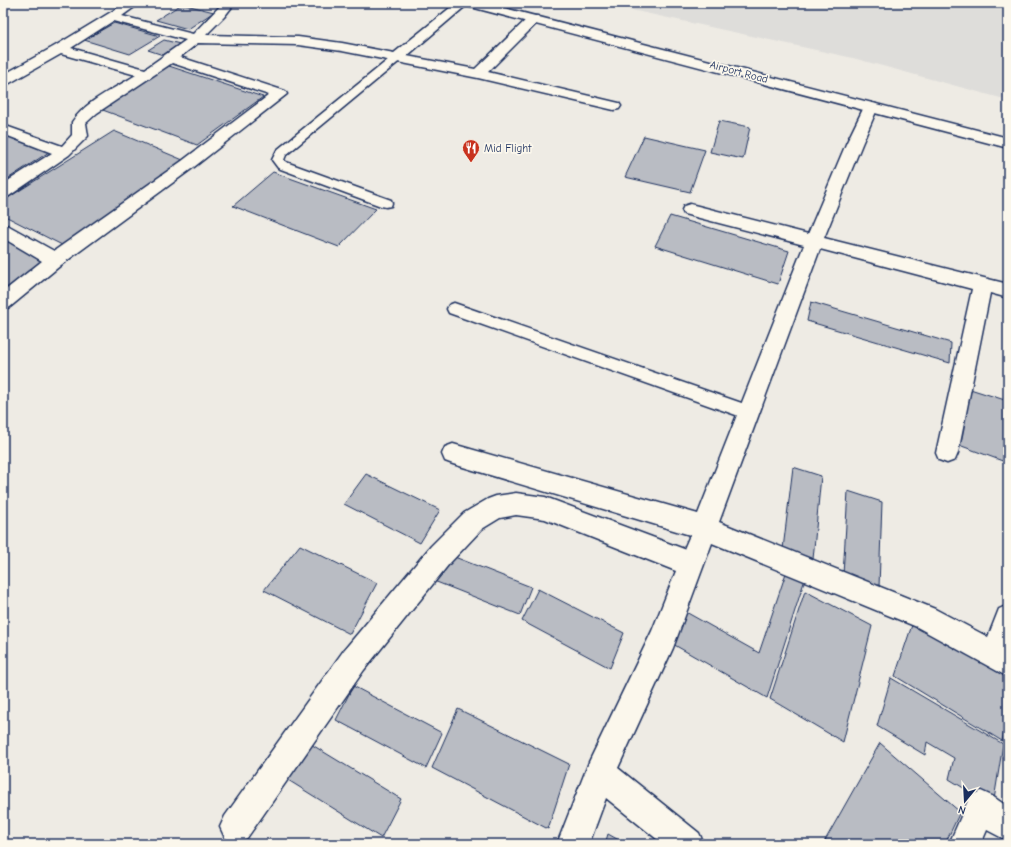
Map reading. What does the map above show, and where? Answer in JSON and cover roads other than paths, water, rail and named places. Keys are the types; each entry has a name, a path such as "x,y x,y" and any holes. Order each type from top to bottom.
{"street":[{"path":"3,81 60,49 134,3"},
{"path":"3,192 64,152 80,136 79,122 85,115 96,106 147,74 197,38 229,3"},
{"path":"398,57 464,3"},
{"name":"Airport Road","path":"470,3 1008,143"},
{"name":"Airport Road","path":"517,3 1008,130"},
{"path":"112,17 197,38 298,41 398,57 614,106"},
{"path":"478,74 534,19"},
{"path":"60,49 147,74"},
{"path":"3,302 55,260 188,164 280,94 169,58"},
{"path":"573,844 600,773 663,638 814,242 854,144 871,107"},
{"path":"3,128 64,152"},
{"path":"690,210 1008,291"},
{"path":"3,230 55,260"},
{"path":"947,453 982,285"},
{"path":"453,454 705,528 926,618 1001,659 1008,618"},
{"path":"236,827 354,660 440,555 473,520 496,506 516,504 545,508 691,564"},
{"path":"600,773 688,844"},
{"path":"965,844 981,807 1008,825"}],"lane":[{"path":"386,203 282,165 278,160 285,150 398,57"},
{"path":"454,309 750,413"}],"place":[{"name":"Mid Flight","path":"471,163"}]}
